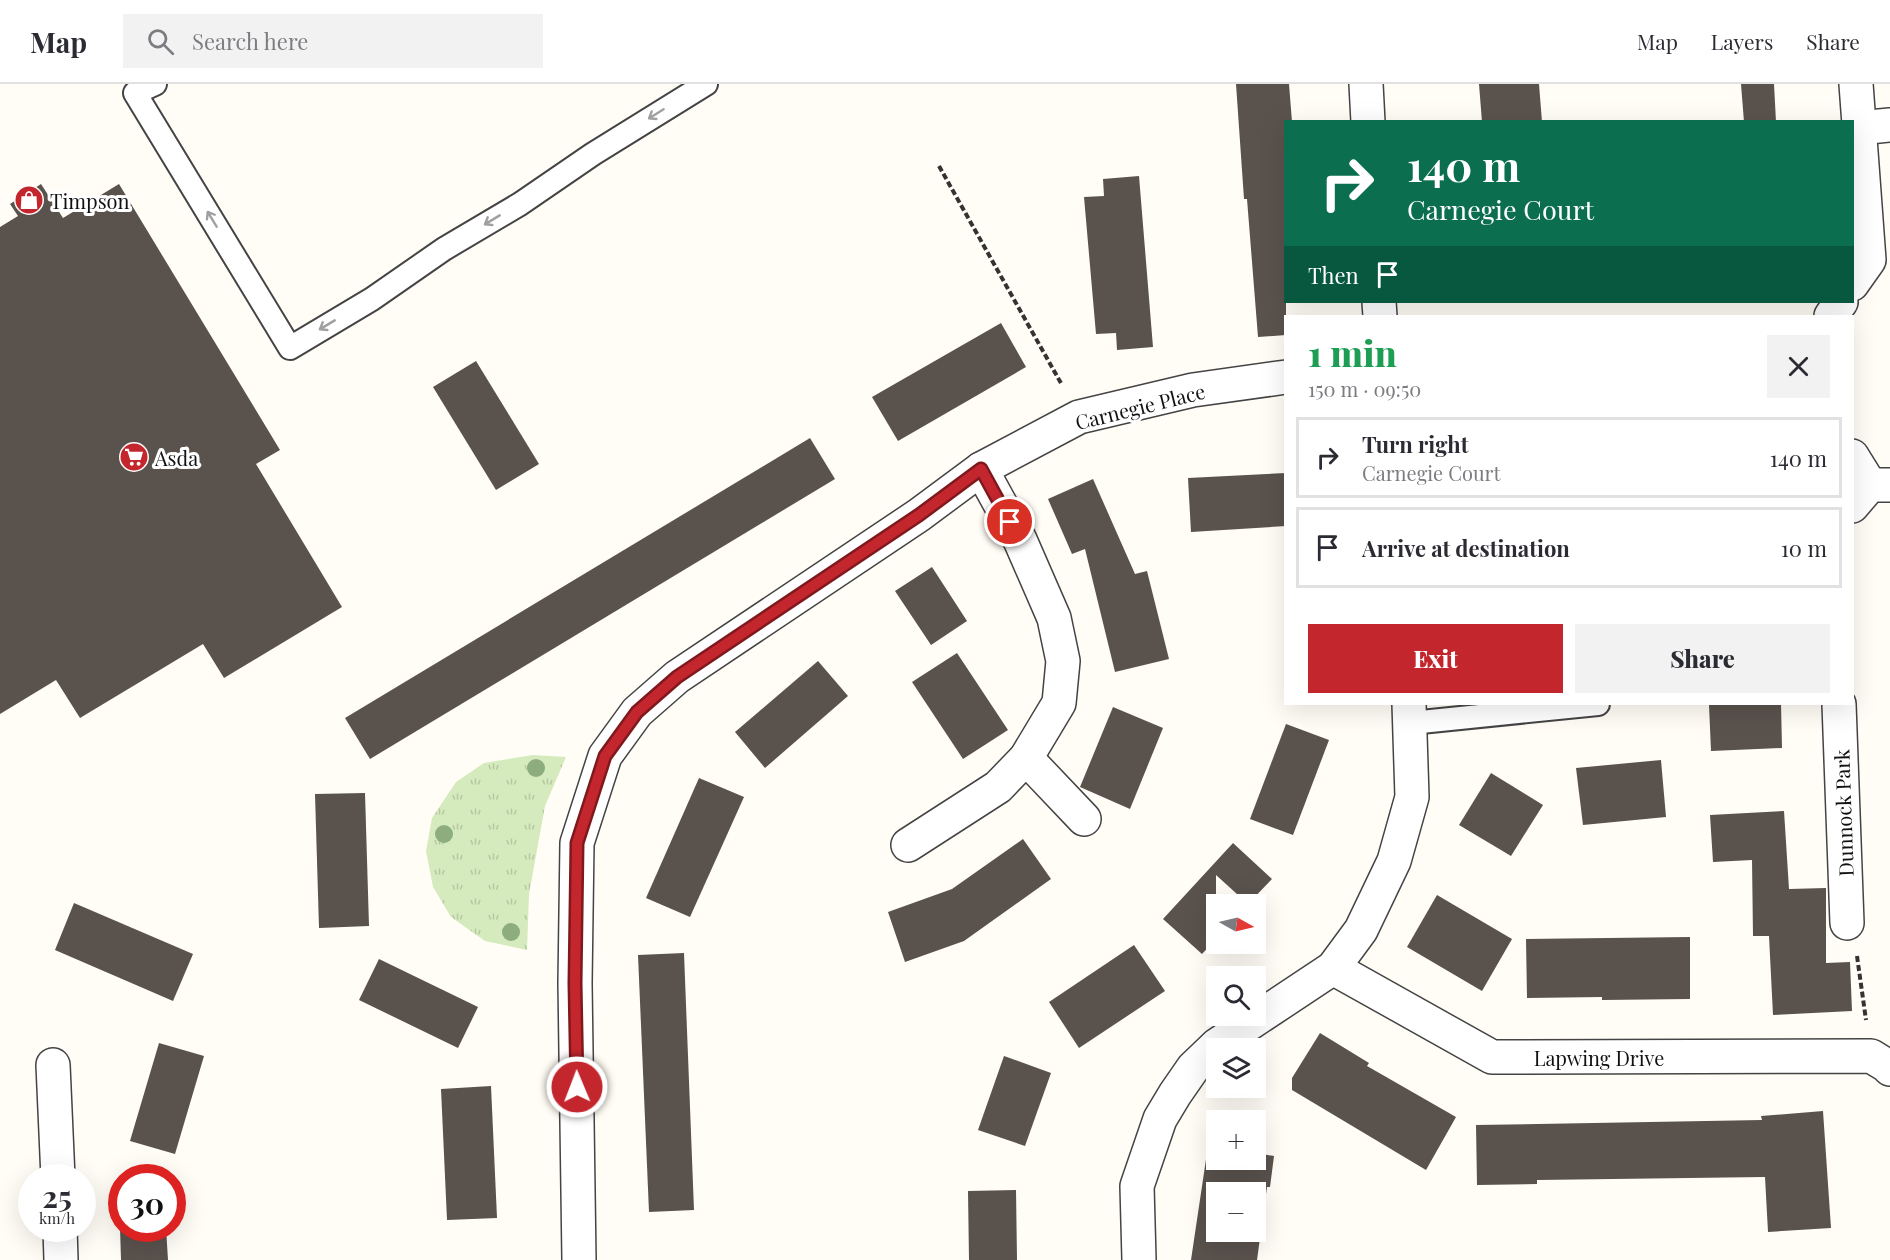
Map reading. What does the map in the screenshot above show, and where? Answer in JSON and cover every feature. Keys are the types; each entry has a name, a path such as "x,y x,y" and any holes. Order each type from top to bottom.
{"street":[{"path":"1366,84 1368,120"},
{"path":"1854,281 1869,260 1874,127 1856,84"},
{"name":"Carnegie Place","path":"579,1260 575,983 577,843 605,756 637,712 677,677 919,515 981,469 1079,417 1193,390 1284,377"},
{"path":"1854,460 1871,492"},
{"path":"908,845 998,787 1026,758 1059,703 1063,661 1054,618 1020,540 981,469"},
{"name":"Dunnock Park","path":"1839,705 1847,923"},
{"path":"1139,1260 1137,1186 1160,1119 1193,1068 1217,1044 1333,968 1361,930 1394,861 1412,797 1410,713"},
{"path":"1026,758 1084,819"},
{"name":"Lapwing Drive","path":"1333,968 1492,1057 1884,1062"},
{"path":"53,1065 57,1164"},
{"path":"60,1242 61,1260"}],"lane":[{"path":"145,88 290,348 706,84"},
{"path":"1410,713 1577,705"}],"path":[{"path":"939,166 1079,417"},
{"path":"1847,923 1884,1062"}],"green space":[{"path":"533,755 566,757 545,806 529,894 527,950 485,941 451,917 433,887 426,851 432,818 456,782 484,763"}],"building":[{"path":"1236,84 1289,84 1292,120 1284,120 1284,303 1286,303 1286,315 1284,315 1284,335 1258,337 1247,199 1244,199"},
{"path":"1479,84 1539,84 1542,120 1482,120"},
{"path":"1741,84 1774,84 1776,120 1744,120"},
{"path":"1139,176 1153,347 1117,350 1116,333 1096,334 1084,197 1104,196 1103,179"},
{"name":"Asda","path":"41,184 63,218 119,184 280,450 256,464 342,607 224,678 203,644 80,718 56,680 0,714 0,227 18,216 10,204"},
{"path":"1001,323 1026,367 898,441 872,397"},
{"path":"476,361 539,464 496,490 433,387"},
{"path":"810,438 835,479 370,759 345,718"},
{"path":"1284,473 1284,526 1191,532 1188,478"},
{"path":"1093,479 1135,574 1147,571 1169,659 1115,672 1085,549 1072,554 1048,499"},
{"path":"932,567 967,621 931,645 895,591"},
{"path":"957,653 1008,730 963,759 912,682"},
{"path":"818,661 848,696 765,768 735,732"},
{"path":"1709,705 1781,705 1782,748 1711,751"},
{"path":"1113,707 1163,728 1130,809 1080,787"},
{"path":"1286,724 1329,740 1293,835 1250,819"},
{"path":"1661,760 1666,817 1583,825 1576,768"},
{"path":"1491,773 1543,805 1511,856 1459,825"},
{"path":"699,778 744,797 690,917 646,898"},
{"path":"365,793 369,926 319,928 315,794"},
{"path":"1784,811 1789,889 1826,888 1826,963 1850,962 1852,1011 1773,1015 1769,936 1753,936 1752,860 1713,862 1710,815"},
{"path":"1023,839 1051,879 964,941 905,962 888,912 952,889"},
{"path":"1233,843 1272,879 1258,894 1237,894 1216,875 1216,894 1206,894 1206,950 1202,954 1163,919"},
{"path":"1437,895 1512,939 1482,991 1407,947"},
{"path":"74,903 193,954 173,1001 55,950"},
{"path":"1690,937 1690,999 1527,998 1526,939"},
{"path":"1134,945 1165,991 1079,1048 1049,1002"},
{"path":"684,953 694,1210 649,1212 638,955"},
{"path":"379,959 478,1007 458,1048 359,1000"},
{"path":"1320,1033 1369,1063 1367,1066 1456,1117 1426,1170 1292,1090 1292,1078"},
{"path":"159,1043 204,1056 175,1154 130,1141"},
{"path":"1004,1056 1051,1073 1025,1146 978,1130"},
{"path":"491,1086 497,1218 447,1220 441,1089"},
{"path":"1823,1111 1831,1228 1768,1232 1765,1177 1537,1180 1537,1184 1477,1185 1476,1125 1762,1120 1761,1116"},
{"path":"1266,1155 1274,1156 1270,1187 1267,1187 1266,1194 1266,1182 1206,1182 1206,1242 1259,1242 1257,1260 1191,1260 1206,1159 1206,1170 1266,1170"},
{"path":"1016,1190 1017,1260 969,1260 968,1191"},
{"path":"120,1242 167,1242 168,1260 121,1260"}],"place":[{"name":"Timpson","path":"29,200"},
{"name":"Asda","path":"134,457"}],"route":[{"path":"577,1087 575,983 577,843 605,756 637,712 677,677 919,515 981,469 1010,522"}]}
